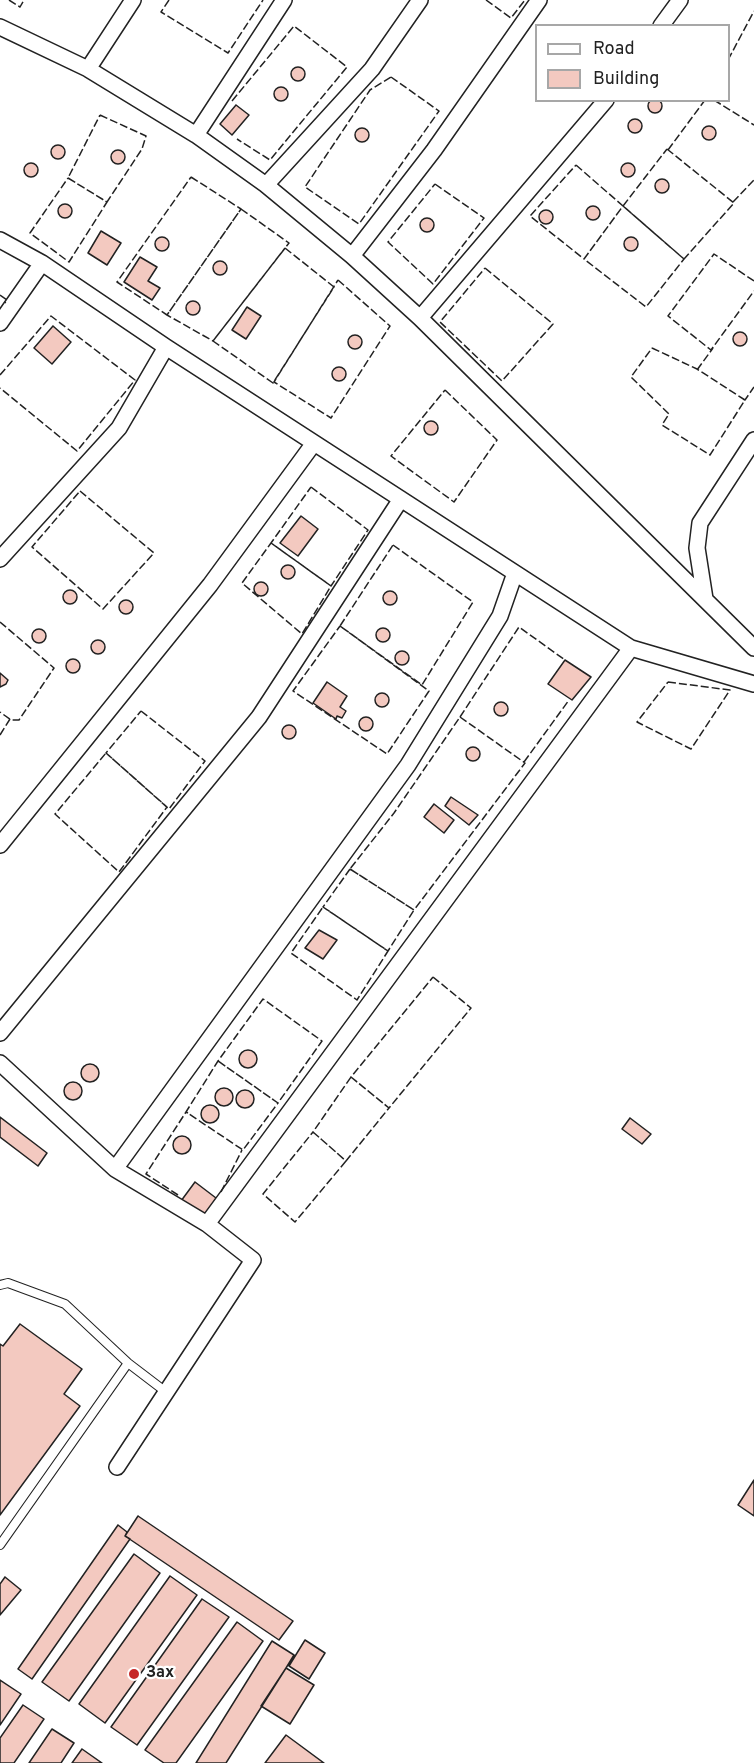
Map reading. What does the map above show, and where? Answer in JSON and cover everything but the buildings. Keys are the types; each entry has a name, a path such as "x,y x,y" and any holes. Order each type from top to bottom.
{"street":[{"path":"88,69 133,0"},
{"path":"196,135 284,0"},
{"path":"266,185 372,69 420,0"},
{"path":"352,256 434,150 539,0"},
{"path":"662,24 680,0"},
{"path":"0,27 88,69 196,135 266,185 352,256 420,318 754,648"},
{"path":"420,318 604,102"},
{"path":"0,240 42,263 166,347 631,648 754,684"},
{"path":"0,322 42,263"},
{"path":"0,559 119,428 166,347"},
{"path":"705,600 697,548 700,523 754,440"},
{"path":"0,845 210,585 314,443"},
{"path":"0,1033 259,717 400,499"},
{"path":"115,1169 408,765 500,616 515,573"},
{"path":"207,1224 631,648"},
{"path":"0,1064 115,1169 207,1224 253,1260 117,1467"}],"lane":[{"path":"0,1285 8,1283 65,1304 128,1363 166,1392"},
{"path":"0,1545 128,1363"}],"fence":[{"path":"9,0 20,7 24,0"},
{"path":"169,0 161,12 228,53 263,0"},
{"path":"486,0 511,18 525,0"},
{"path":"730,56 754,11"},
{"path":"232,101 294,26 347,67 270,160 237,139"},
{"path":"391,77 439,111 359,224 305,187 370,90 391,77"},
{"path":"668,150 704,102"},
{"path":"717,102 754,125"},
{"path":"100,115 146,136 142,149 107,202 68,178 100,115"},
{"path":"667,149 734,203 684,259 623,206 667,149"},
{"path":"576,165 623,206 584,259 530,216 576,165"},
{"path":"191,177 241,209 167,315 117,282 191,177"},
{"path":"68,178 107,202 69,262 30,233 68,178"},
{"path":"733,202 754,180"},
{"path":"435,184 484,218 433,284 388,242 435,184"},
{"path":"623,206 684,259 646,307 584,259 623,206"},
{"path":"241,209 289,243 213,341 167,315 241,209"},
{"path":"285,248 334,287 273,383 213,341 285,248"},
{"path":"754,281 714,254 668,316 711,350 754,291"},
{"path":"485,268 553,324 502,381 440,322 485,268"},
{"path":"338,280 390,326 331,418 274,382 338,280"},
{"path":"0,295 7,300 5,303"},
{"path":"0,375 51,316 135,380 77,451 0,388"},
{"path":"652,348 697,369 745,400 710,455 662,425 669,414 631,377 652,348"},
{"path":"697,370 713,348"},
{"path":"743,399 745,400 754,387"},
{"path":"445,390 497,440 454,502 391,456 445,390"},
{"path":"311,487 368,530 331,586 271,543 311,487"},
{"path":"80,491 154,553 103,609 32,547 80,491"},
{"path":"271,543 331,586 302,634 242,583 271,543"},
{"path":"393,545 473,602 422,685 340,626 393,545"},
{"path":"0,622 54,668 19,720 11,720 0,712"},
{"path":"340,626 429,691 387,754 293,691 340,626"},
{"path":"460,717 519,627 565,660"},
{"path":"668,682 730,690 691,749 637,722 668,682"},
{"path":"524,762 569,700"},
{"path":"141,711 205,761 169,809 106,753 141,711"},
{"path":"460,717 525,763 414,910 350,869 394,813 460,717"},
{"path":"0,735 10,719"},
{"path":"106,753 167,807 119,872 55,814 106,753"},
{"path":"350,869 414,910 388,951 323,907 350,869"},
{"path":"323,907 388,951 357,1000 291,953 323,907"},
{"path":"433,977 471,1008 389,1108 351,1077 433,977"},
{"path":"218,1061 278,1103 243,1150 186,1112 218,1061 263,999 322,1041 278,1103 218,1061"},
{"path":"351,1077 389,1108 346,1161 313,1132 351,1077"},
{"path":"178,1195 146,1174 186,1112 188,1113"},
{"path":"313,1132 346,1161 295,1222 263,1194 313,1132"},
{"path":"221,1192 242,1150"}],"place":[{"name":"Зах","path":"134,1674"}]}
